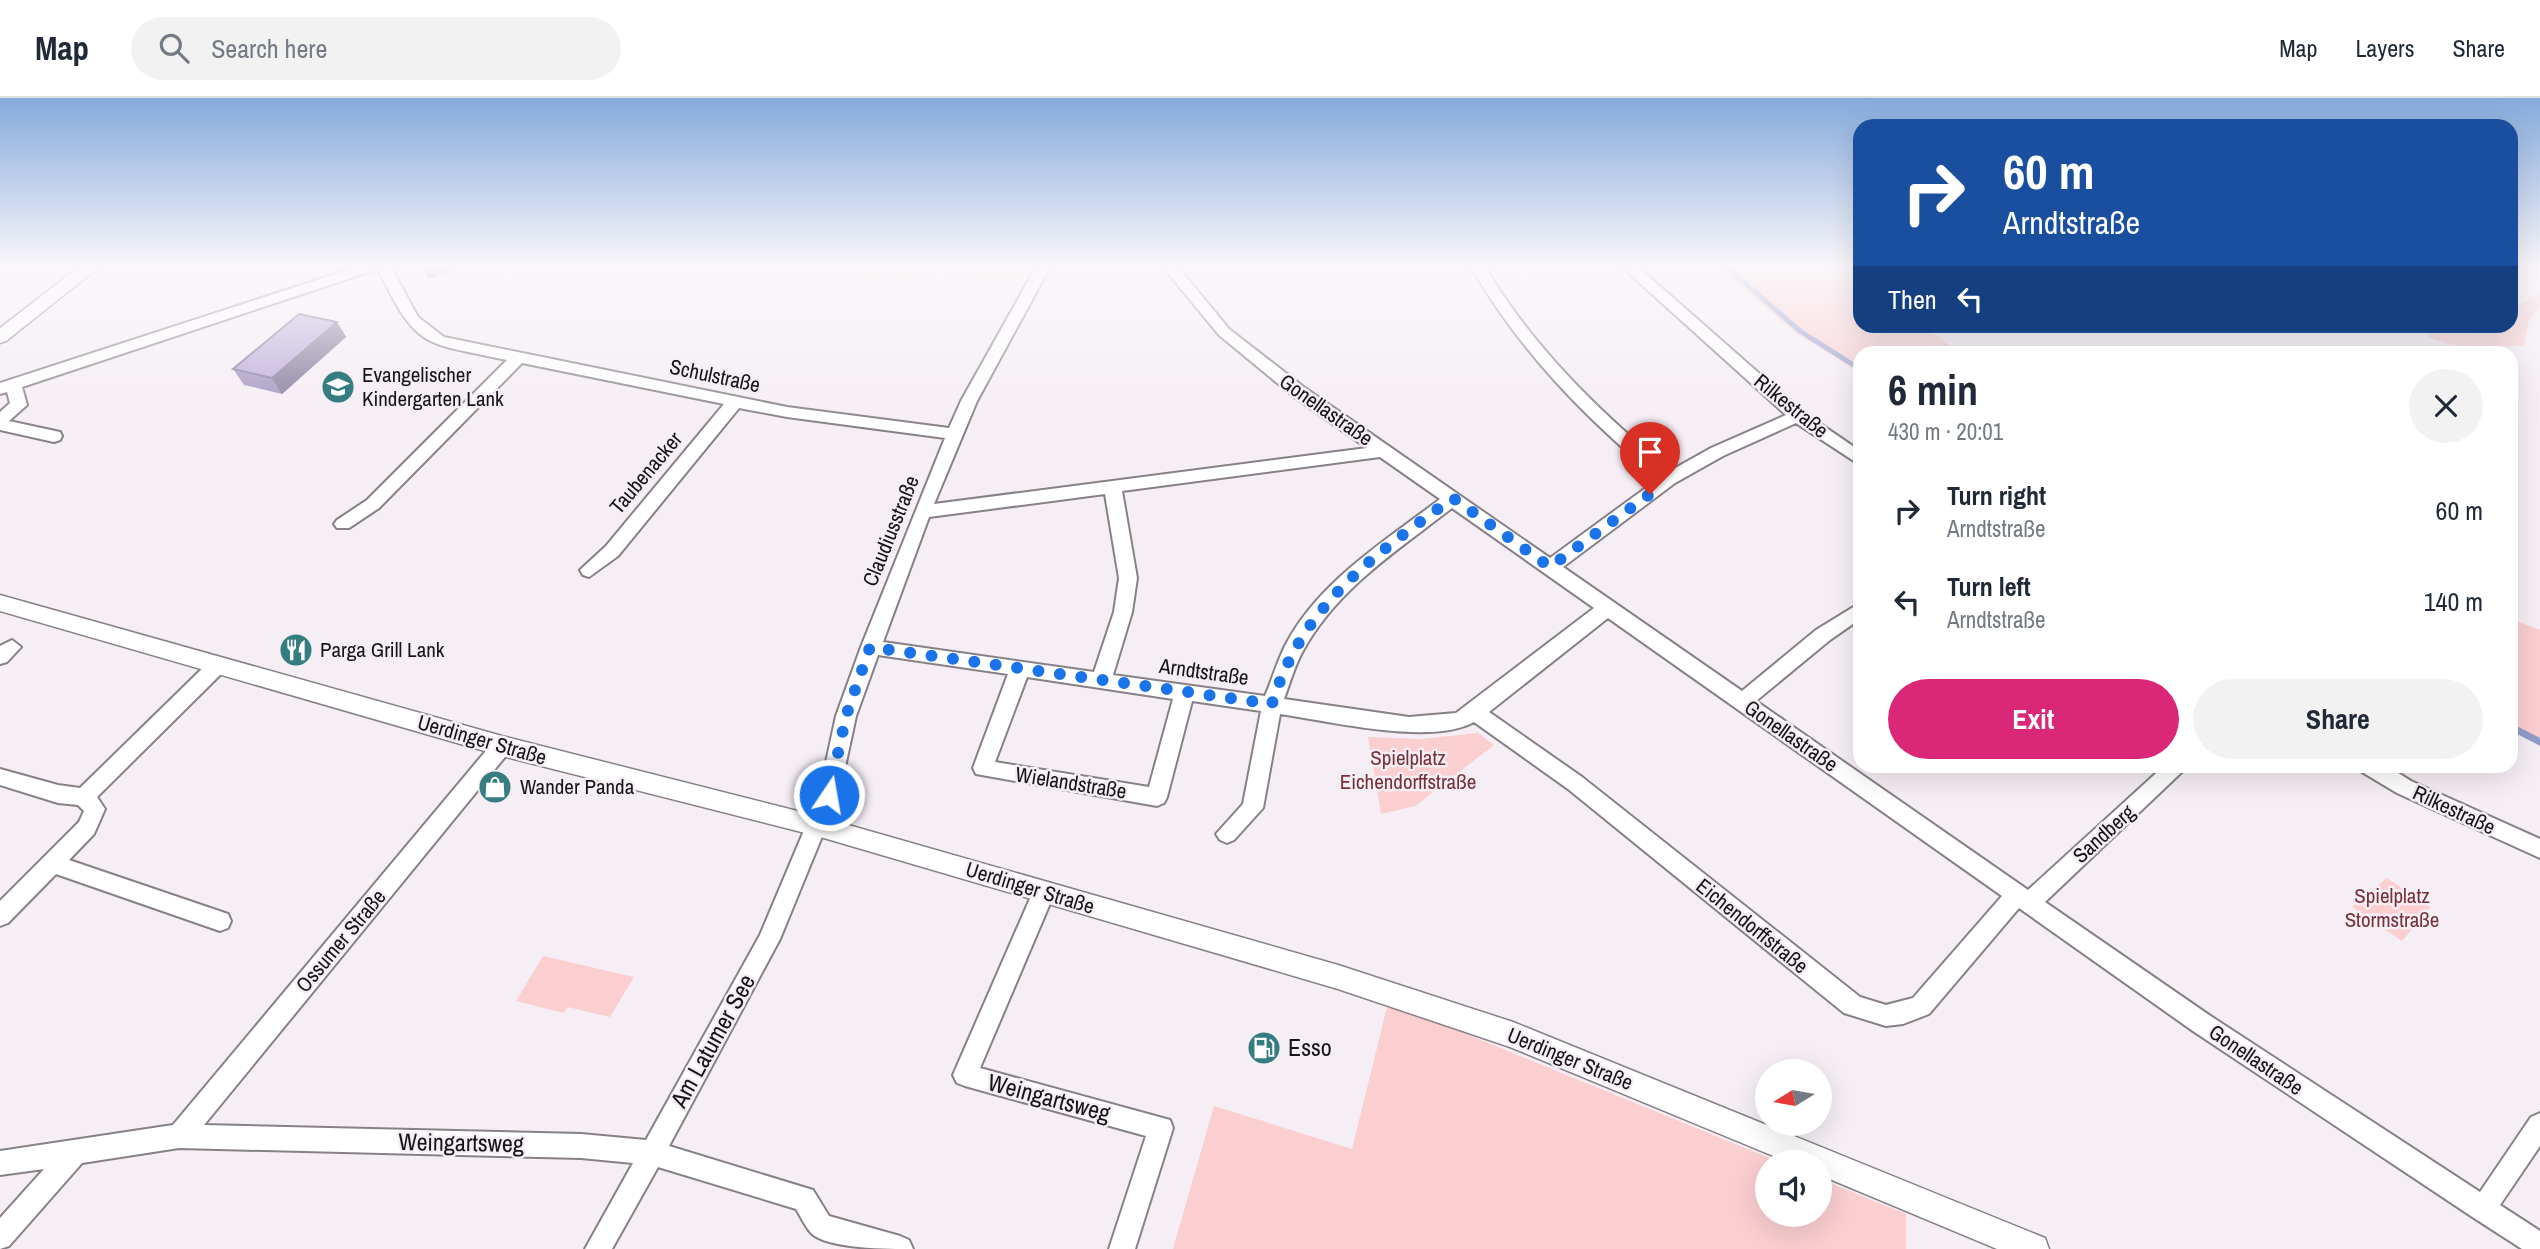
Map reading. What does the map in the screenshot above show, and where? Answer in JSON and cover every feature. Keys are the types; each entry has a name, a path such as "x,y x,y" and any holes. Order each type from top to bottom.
{"street":[{"path":"0,337 21,321"},
{"path":"0,422 19,405 7,387 209,321"},
{"name":"Schulstraße","path":"412,321 425,336 735,402 847,421 954,434"},
{"name":"Claudiusstraße","path":"817,826 829,795 846,716 922,512 954,434 1012,321"},
{"name":"Gonellastraße","path":"1215,321 1249,354 1607,608 2325,1107 2540,1246"},
{"path":"1512,321 1553,376 1581,404 1669,480"},
{"name":"Rilkestraße","path":"1692,321 1797,416 1853,454"},
{"path":"343,524 373,504 520,356"},
{"name":"Taubenacker","path":"589,570 612,551 735,402"},
{"path":"1550,567 1669,480 1717,452 1797,416"},
{"path":"0,422 54,436"},
{"path":"922,512 1384,451"},
{"path":"1101,681 1123,612 1128,578 1113,487"},
{"name":"Arndtstraße","path":"870,647 1272,704 1294,648 1326,604 1348,579 1453,498"},
{"name":"Uerdinger Straße","path":"0,603 502,746 817,826 1043,894 1338,977 1513,1035 2034,1249"},
{"path":"1227,834 1252,808 1272,704 1409,725 1459,721 1475,712 1607,608"},
{"path":"1742,702 1823,635 1853,615"},
{"path":"84,797 218,665"},
{"name":"Wielandstraße","path":"1020,669 983,768 1157,797 1185,692"},
{"name":"Eichendorffstraße","path":"1475,712 1575,783 1852,1005 1874,1015 1904,1016 1921,1006 2024,898"},
{"name":"Ossumer Straße","path":"179,1136 502,746"},
{"name":"Sandberg","path":"2024,898 2170,773"},
{"name":"Rilkestraße","path":"2380,773 2404,788 2540,849"},
{"path":"0,777 58,794 84,797 95,809 87,828 0,916"},
{"name":"Am Latumer See","path":"598,1249 719,1035 769,939 817,826"},
{"path":"52,863 220,921"},
{"name":"Weingartsweg","path":"1043,894 965,1075 1161,1128 1122,1249"},
{"path":"2483,1209 2540,1125"},
{"name":"Weingartsweg","path":"0,1163 179,1136 581,1146 651,1153 804,1199 821,1226 900,1249"},
{"path":"0,1237 76,1151"}],"green space":[{"path":"1781,321 1853,321 1853,333 1933,333 1950,346 1853,346 1853,369 1797,334"},
{"path":"2518,321 2529,321 2524,346 2458,346 2427,337 2429,333 2518,333"},
{"path":"2518,622 2540,630 2540,743 2518,732"},
{"name":"Spielplatz Eichendorffstraße","path":"1478,733 1494,745 1415,806 1381,814 1368,737 1421,739"},
{"name":"Spielplatz Stormstraße","path":"2387,878 2430,907 2402,941 2352,907"},
{"path":"543,956 634,977 610,1017 568,1007 564,1013 516,1001"},
{"path":"1387,1007 1442,1024 1755,1152 1755,1227 1832,1227 1832,1184 1906,1214 1906,1249 1173,1249 1214,1106 1352,1149"}],"building":[{"path":"291,321 337,322 272,378 233,369"}],"waterway":[{"path":"1788,321 1853,365"},
{"path":"2518,731 2540,742"}],"place":[{"name":"Evangelischer Kindergarten Lank","path":"338,387"},
{"name":"Parga Grill Lank","path":"296,650"},
{"name":"Wander Panda","path":"495,787"},
{"name":"Esso","path":"1264,1048"}],"route":[{"path":"829,795 846,716 870,647 1272,704 1279,680 1294,648 1318,612 1348,579 1453,498 1550,567 1650,494"}]}
